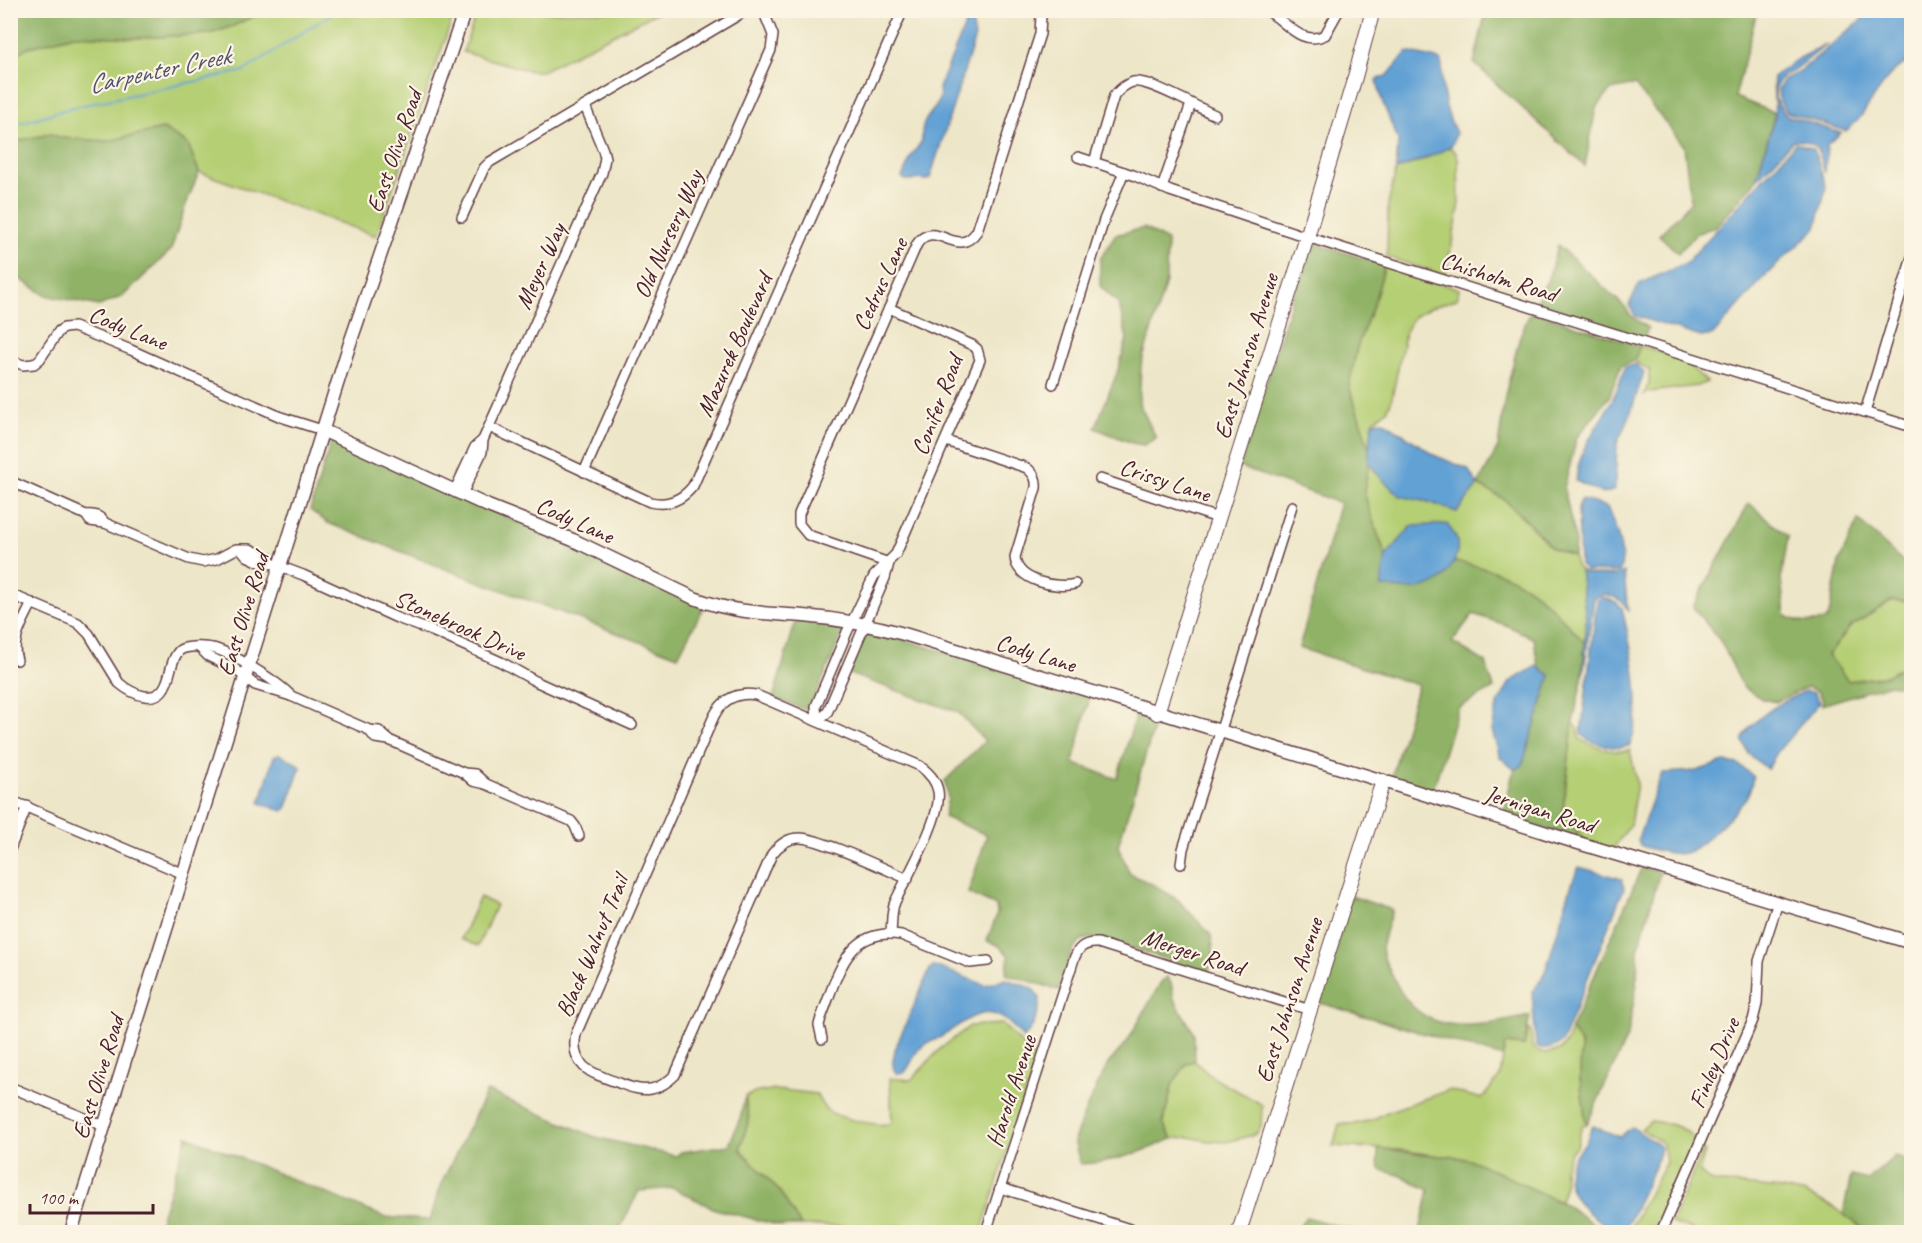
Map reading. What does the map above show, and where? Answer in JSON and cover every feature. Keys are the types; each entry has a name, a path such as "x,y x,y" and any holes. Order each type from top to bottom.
{"main road":[{"name":"East Johnson Avenue","path":"1157,713 1307,237 1355,77 1372,10"},
{"name":"East Johnson Avenue","path":"1239,1233 1383,781"}],"street":[{"name":"East Olive Road","path":"71,1233 248,671 275,564 465,10"},
{"path":"462,217 484,168 490,162 747,10"},
{"name":"Old Nursery Way","path":"584,471 771,50 772,35 763,10"},
{"name":"Mazurek Boulevard","path":"489,427 657,503 665,504 681,498 693,486 903,10"},
{"name":"Cedrus Lane","path":"889,563 807,535 799,520 799,514 921,239 938,234 953,242 965,242 977,231 1040,34 1040,10"},
{"path":"1266,10 1304,38 1311,39 1324,35 1339,10"},
{"path":"1094,162 1114,96 1125,86 1134,82 1144,82 1215,115"},
{"path":"1162,188 1191,104"},
{"name":"Meyer Way","path":"459,492 482,452 483,440 602,173 605,158 603,150 585,106"},
{"name":"Chisholm Road","path":"1078,157 1307,237 1911,427"},
{"path":"1053,384 1104,220 1124,172"},
{"path":"1865,412 1911,257"},
{"name":"Conifer Road","path":"817,721 827,713 859,623 885,578 889,563 896,554 979,365 979,354 972,345 889,308"},
{"name":"Cody Lane","path":"10,360 23,365 34,364 59,331 74,327 281,417 322,430 573,540 694,598 756,614 804,616 859,623 915,637 1157,713"},
{"path":"946,441 1027,468 1032,472 1036,488 1015,557 1015,564 1018,570 1028,577 1057,586 1075,584"},
{"name":"Crissy Lane","path":"1100,479 1218,519"},
{"name":"Stonebrook Drive","path":"10,482 86,515 90,520 105,523 189,559 203,562 217,559 236,549 242,550 247,556 266,565 275,564 303,575 397,618 432,631 632,725"},
{"path":"1181,864 1183,849 1292,506"},
{"path":"10,594 78,623 85,629 119,683 142,696 154,696 165,688 178,652 188,647 200,648 208,656 235,669 248,671 255,685 291,696 369,730 375,738 389,740 464,773 472,781 486,784 571,821 579,836"},
{"path":"17,660 15,642 32,603"},
{"name":"Black Walnut Trail","path":"891,934 893,905 908,879 938,808 938,791 932,777 920,766 756,695 747,694 731,698 718,708 576,1034 574,1048 580,1063 593,1074 636,1089 653,1089 662,1086 675,1075 772,854 784,842 793,838 810,839 908,879"},
{"name":"Jernigan Road","path":"1157,713 1383,781 1575,843 1911,943"},
{"path":"10,800 184,874"},
{"path":"10,849 27,807"},
{"name":"Finley Drive","path":"1661,1233 1754,1020 1759,961 1778,902"},
{"path":"822,1039 819,1025 845,958 861,942 879,934 891,934 906,937 970,963 988,961"},
{"name":"Merger Road","path":"1073,962 1080,948 1091,942 1098,943 1310,1010"},
{"name":"Harold Avenue","path":"986,1233 1073,962"},
{"path":"10,1087 104,1126"},
{"path":"1001,1188 1139,1233"}],"green space":[{"path":"11,10 265,11 210,34 136,38 74,35 26,48 11,58"},
{"path":"540,10 545,12 660,11 542,71 531,71 463,52 477,11"},
{"path":"265,11 455,11 376,236 199,172 188,144 163,129 107,141 62,138 50,134 11,142 10,58 26,48 74,35 136,38 210,34"},
{"path":"1486,11 1757,11 1735,97 1775,113 1756,180 1715,227 1695,234 1678,253 1659,235 1691,202 1684,146 1635,85 1611,90 1596,108 1585,166 1474,63"},
{"path":"163,129 188,144 199,172 171,250 123,296 99,306 45,295 11,273 11,142 50,134 62,138 107,141"},
{"path":"1450,147 1458,159 1459,210 1445,276 1387,257 1388,204 1396,170"},
{"path":"1144,228 1167,241 1166,282 1141,365 1139,403 1156,438 1144,445 1132,443 1095,428 1117,373 1127,339 1119,304 1100,286 1100,259 1115,235"},
{"path":"1310,242 1385,265 1374,303 1357,347 1349,386 1369,448 1364,491 1386,556 1382,587 1443,578 1454,561 1480,567 1505,575 1538,595 1585,643 1583,675 1573,723 1563,810 1584,841 1503,816 1512,776 1515,770 1522,765 1550,675 1538,665 1534,639 1506,625 1473,614 1452,642 1485,662 1494,688 1458,708 1432,793 1391,779 1418,685 1299,648 1340,503 1240,467"},
{"path":"1558,245 1626,308 1632,317 1648,328 1644,338 1535,304 1548,279"},
{"path":"1385,265 1459,289 1457,299 1429,308 1415,316 1406,329 1391,402 1387,410 1374,421 1369,448 1349,386 1357,347 1374,303"},
{"path":"1531,311 1640,346 1634,361 1621,366 1609,397 1577,437 1564,488 1575,539 1574,556 1552,548 1504,499 1478,485 1498,447 1505,396 1520,336"},
{"path":"1640,346 1682,359 1707,382 1697,386 1650,392 1644,395 1649,383 1649,369 1634,361"},
{"path":"332,438 704,606 678,656 328,523 310,510"},
{"path":"1369,463 1400,496 1429,502 1457,512 1478,485 1504,499 1552,548 1574,556 1576,566 1580,570 1586,618 1585,643 1546,603 1520,583 1497,572 1454,561 1457,540 1412,526 1386,556 1364,491"},
{"path":"1749,503 1788,537 1781,579 1785,615 1795,620 1810,623 1826,620 1829,615 1839,562 1858,520 1911,569 1911,601 1891,601 1850,627 1828,655 1848,681 1886,676 1911,662 1911,689 1890,684 1822,705 1823,700 1818,692 1807,687 1776,702 1762,699 1743,687 1721,642 1693,607"},
{"path":"1891,601 1911,601 1911,662 1886,676 1848,681 1828,655 1850,627"},
{"path":"796,620 846,625 812,704 812,712 773,698"},
{"path":"868,629 1090,696 1073,763 1117,779 1137,711 1157,717 1118,846 1130,874 1156,886 1178,900 1211,935 1214,954 1208,973 1126,946 1090,938 1082,940 1072,951 1059,990 1006,974 1009,956 998,945 987,941 997,914 996,906 968,893 987,835 944,817 948,799 945,781 985,741 958,712 849,674"},
{"path":"1573,723 1577,726 1580,739 1584,742 1611,750 1630,750 1637,783 1630,825 1613,849 1584,841 1563,810"},
{"path":"1642,867 1660,872 1638,950 1637,983 1628,1035 1587,1124 1580,1078 1581,1044 1571,1029"},
{"path":"1351,896 1392,910 1382,951 1390,972 1409,1003 1438,1022 1455,1025 1492,1023 1530,1016 1524,1046 1505,1044 1503,1057 1317,1002"},
{"path":"480,897 496,905 478,946 461,939"},
{"path":"1167,977 1171,983 1174,999 1194,1033 1195,1061 1187,1063 1173,1083 1163,1123 1172,1139 1127,1156 1104,1162 1080,1164 1074,1140 1087,1107 1108,1064 1127,1042 1161,982"},
{"path":"1002,1024 1037,1059 981,1232 941,1232 917,1226 801,1226 780,1192 740,1149 749,1119 745,1097 753,1093 771,1090 817,1094 820,1103 832,1113 869,1123 892,1123 890,1078 911,1080 940,1049 970,1026"},
{"path":"1529,1028 1532,1046 1545,1053 1554,1052 1563,1047 1571,1029 1581,1044 1580,1078 1587,1124 1582,1125 1577,1146 1571,1152 1564,1169 1565,1185 1560,1202 1476,1162 1453,1156 1333,1146 1339,1124 1354,1124 1372,1120 1387,1112 1449,1090 1482,1099 1500,1076 1505,1044 1524,1046"},
{"path":"1195,1061 1210,1075 1262,1105 1261,1126 1256,1134 1227,1142 1189,1137 1172,1139 1163,1123 1173,1083 1187,1063"},
{"path":"487,1091 595,1137 676,1156 681,1152 729,1145 740,1118 745,1097 749,1119 740,1149 780,1192 801,1226 781,1226 715,1209 673,1188 639,1191 618,1232 164,1232 157,1230 187,1136 384,1217 430,1220 441,1184"},
{"path":"1650,1121 1681,1128 1696,1141 1660,1224 1636,1232 1628,1232 1666,1162 1663,1144 1641,1129"},
{"path":"1378,1148 1453,1156 1476,1162 1564,1204 1597,1226 1614,1232 1417,1232 1420,1231 1429,1190 1402,1176 1381,1170 1378,1162"},
{"path":"1703,1150 1705,1152 1699,1172 1712,1182 1782,1189 1807,1194 1833,1207 1865,1230 1873,1232 1699,1232 1671,1223"},
{"path":"1895,1156 1911,1163 1911,1232 1882,1233 1868,1230 1843,1214 1851,1176 1868,1180"},
{"path":"1306,1217 1358,1232 1296,1232"}],"water":[{"path":"1873,10 1911,11 1911,60 1893,71 1858,120 1846,131 1787,112 1779,100 1778,89 1785,79 1800,71"},
{"path":"971,11 975,11 973,27 975,37 930,178 905,180 902,177 912,155 922,141 924,123 938,102 939,88"},
{"path":"1827,44 1782,77 1775,87 1775,100 1786,115 1841,133 1827,145 1825,173 1818,148 1806,142 1793,141 1756,180 1775,116 1773,77 1798,59"},
{"path":"1407,52 1440,60 1445,100 1456,133 1452,145 1396,170 1398,140 1382,101 1377,80 1388,75"},
{"path":"1796,143 1814,149 1826,188 1816,228 1766,275 1713,335 1701,337 1635,316 1629,305 1639,284 1686,263"},
{"path":"1636,364 1644,372 1629,418 1617,443 1615,490 1603,494 1576,481 1581,456 1616,391 1625,367"},
{"path":"1383,421 1436,456 1468,469 1478,485 1457,512 1429,502 1400,496 1380,477 1369,463 1369,448 1373,422"},
{"path":"1581,499 1607,507 1621,549 1619,572 1586,571 1580,565 1578,508"},
{"path":"1447,524 1457,541 1457,548 1451,568 1441,579 1418,589 1381,587 1386,556 1412,526"},
{"path":"1580,570 1589,574 1602,575 1624,572 1628,612 1625,605 1616,598 1604,594 1594,598 1583,675 1586,618"},
{"path":"1602,597 1616,602 1622,608 1633,659 1637,713 1630,745 1625,747 1611,747 1596,743 1581,733 1597,601"},
{"path":"1538,665 1550,675 1522,766 1515,770 1500,757 1492,731 1497,706 1510,682"},
{"path":"1806,691 1814,693 1820,702 1778,751 1767,769 1749,754 1742,740 1761,717"},
{"path":"279,754 301,766 286,809 283,811 260,803 274,756"},
{"path":"1724,762 1738,764 1753,776 1746,798 1725,822 1699,845 1685,853 1669,853 1640,845 1638,839 1662,773 1696,771"},
{"path":"1579,867 1622,879 1624,888 1562,1042 1546,1049 1536,1046 1532,992 1542,979 1547,966"},
{"path":"933,966 985,985 1006,979 1032,988 1040,998 1040,1003 1030,1030 1023,1038 1003,1018 994,1014 976,1016 921,1047 904,1073 896,1073 893,1063 897,1044"},
{"path":"1593,1126 1620,1137 1632,1127 1661,1147 1624,1232 1614,1229 1593,1216 1576,1198 1571,1188 1568,1177 1570,1166"}],"waterway":[{"name":"Carpenter Creek","path":"10,126 70,108 244,71 337,10"}]}
